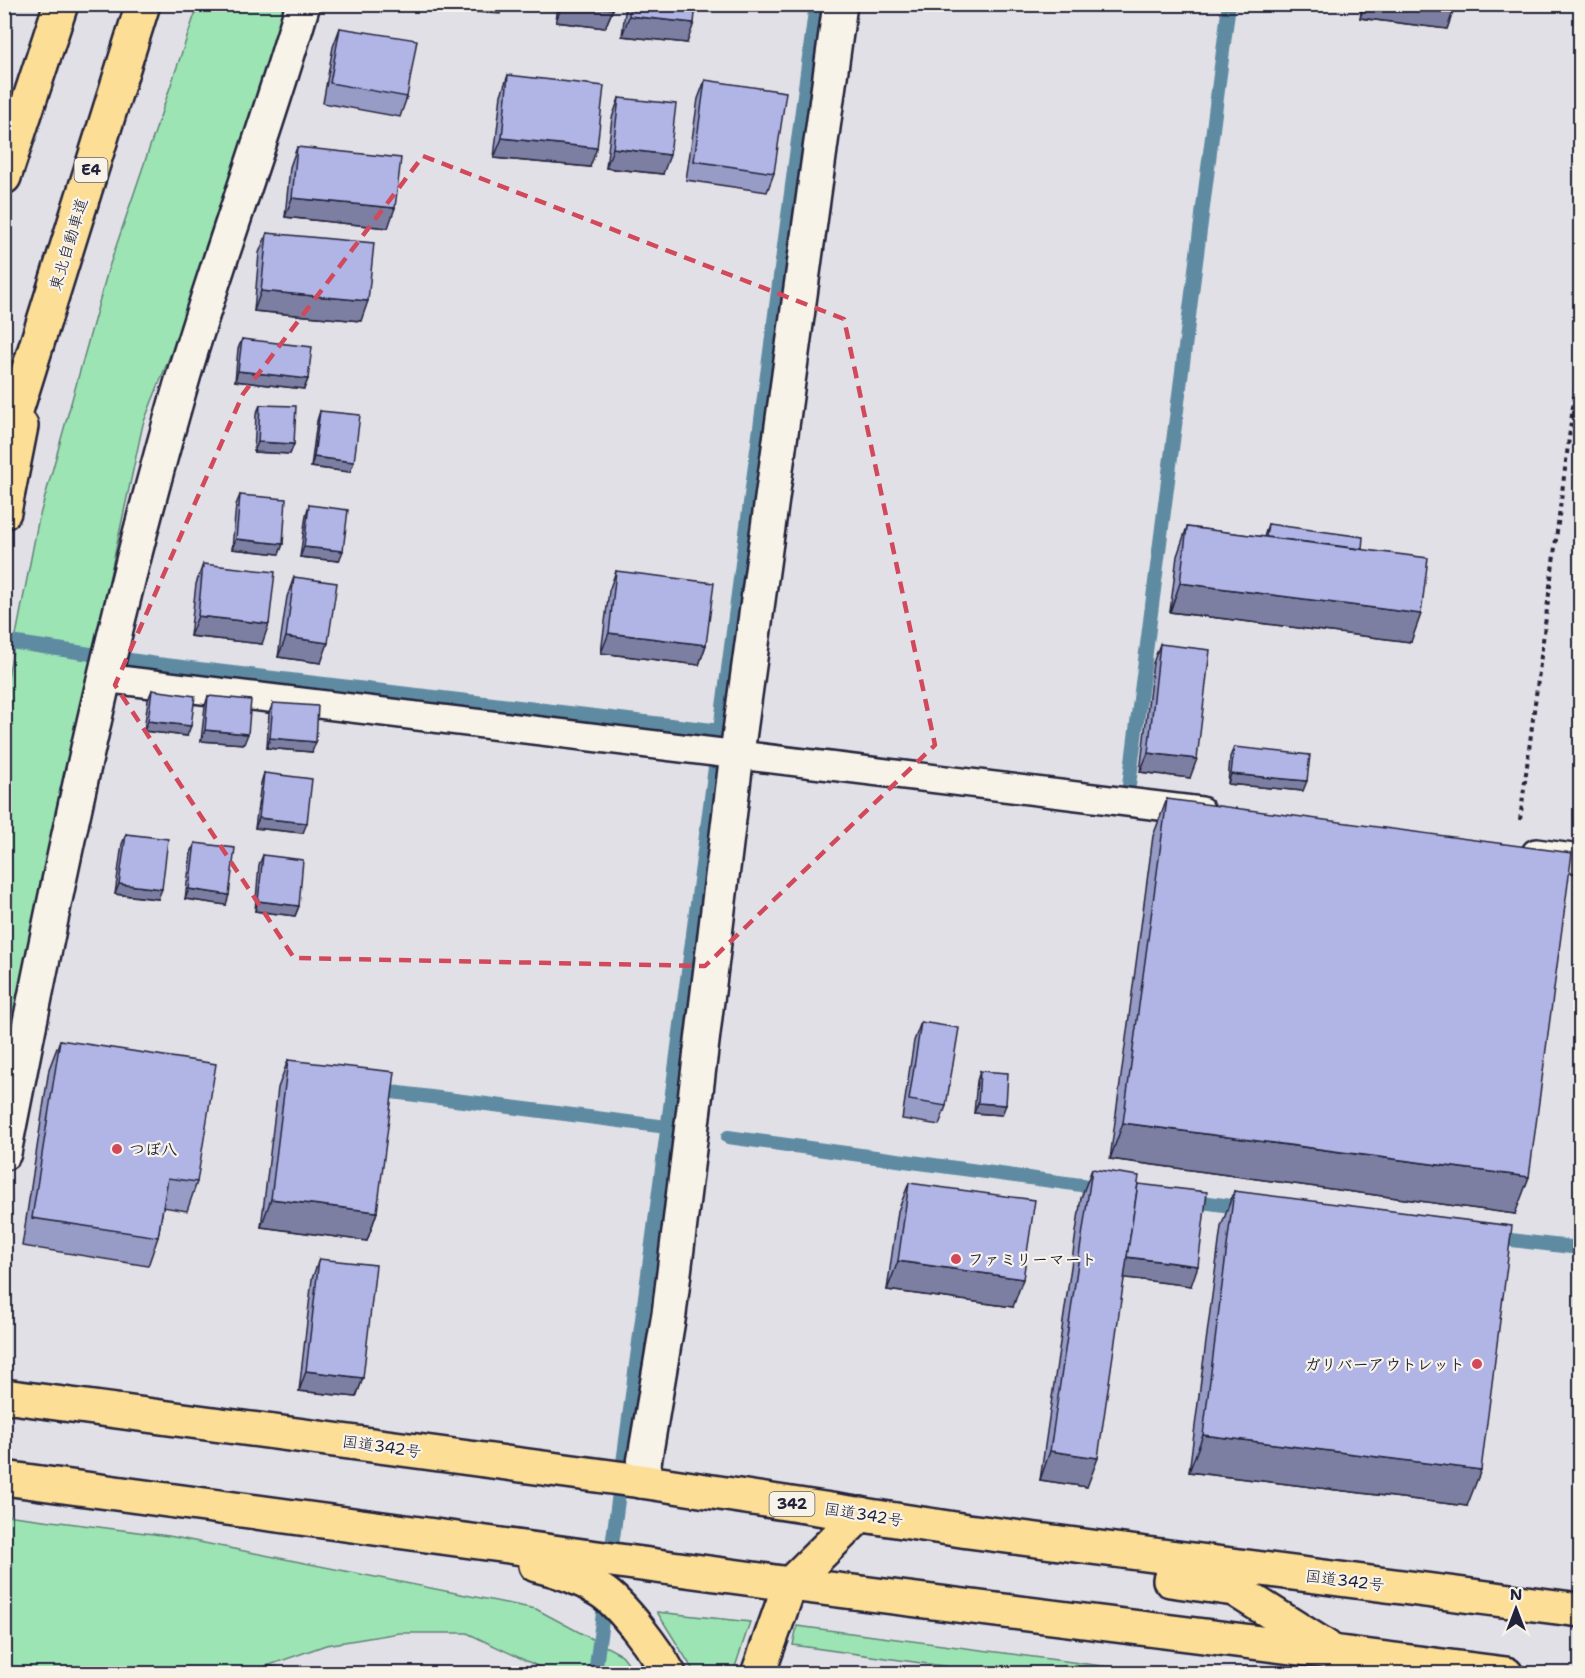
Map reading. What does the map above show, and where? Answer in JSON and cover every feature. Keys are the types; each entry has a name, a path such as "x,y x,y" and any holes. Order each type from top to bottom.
{"highway":[{"path":"4,177 60,4"},
{"name":"東北自動車道","path":"4,449 143,4"},
{"path":"4,512 39,336"},
{"name":"国道342号","path":"4,1396 642,1481 968,1530 1581,1610"},
{"path":"4,1478 790,1584 1340,1663 1506,1674"},
{"path":"758,1674 790,1584 861,1514"},
{"path":"968,1530 1005,1556 1234,1589 1340,1663"},
{"path":"396,1532 563,1571 603,1592 654,1648 669,1674"}],"street":[{"path":"4,1153 36,988 103,678 184,373 274,107 303,4"},
{"path":"642,1481 669,1314 736,753 840,4"}],"lane":[{"path":"103,678 736,753 1221,814"},
{"path":"1516,851 1581,859"}],"path":[{"path":"1516,851 1581,352"}],"highlighted area":[{"path":"423,156 844,319 935,745 705,966 294,958 115,685 243,394"}],"green space":[{"path":"198,5 286,5 208,260 143,424 5,1060 5,692 38,522 108,270"},
{"path":"5,1515 169,1536 536,1609 622,1655 636,1673 552,1673 467,1633 399,1633 326,1645 247,1673 5,1673"},
{"path":"657,1612 750,1622 733,1673 695,1673"},
{"path":"797,1626 1156,1673 993,1673 793,1645"}],"building":[{"path":"579,4 613,4 613,9"},
{"path":"630,4 696,4 694,23 629,16"},
{"path":"1417,4 1455,4 1454,9"},
{"path":"340,28 417,40 407,97 330,83"},
{"path":"508,75 604,86 597,148 502,138"},
{"path":"705,80 786,92 774,173 694,161"},
{"path":"619,98 676,104 670,155 613,148"},
{"path":"297,147 401,158 395,208 292,198"},
{"path":"267,233 374,243 368,301 261,291"},
{"path":"242,339 312,347 308,379 238,371"},
{"path":"260,405 296,406 294,444 258,442"},
{"path":"320,411 360,415 354,462 314,457"},
{"path":"240,495 286,499 283,544 236,539"},
{"path":"309,505 348,510 343,551 304,547"},
{"path":"1268,524 1363,537 1362,549 1266,537"},
{"path":"1187,527 1428,558 1421,614 1180,583"},
{"path":"203,564 275,572 269,624 198,616"},
{"path":"616,571 714,583 706,645 609,633"},
{"path":"294,577 337,583 328,643 286,637"},
{"path":"1160,644 1210,650 1197,759 1148,753"},
{"path":"152,690 195,696 191,726 148,721"},
{"path":"208,696 251,700 248,734 205,730"},
{"path":"273,703 318,706 316,742 270,738"},
{"path":"1234,747 1310,755 1307,781 1231,774"},
{"path":"264,773 312,779 307,823 259,818"},
{"path":"1167,799 1572,853 1529,1177 1123,1123"},
{"path":"126,834 168,839 162,889 119,884"},
{"path":"195,843 235,848 229,895 189,889"},
{"path":"263,855 303,860 299,906 258,901"},
{"path":"921,1022 959,1028 946,1106 909,1100"},
{"name":"つぼ八","path":"60,1040 216,1064 197,1182 168,1178 158,1237 32,1218"},
{"path":"288,1060 395,1072 377,1212 271,1199"},
{"path":"980,1071 1008,1073 1006,1105 978,1103"},
{"path":"1092,1169 1139,1176 1098,1458 1050,1451"},
{"path":"909,1183 1035,1200 1023,1279 898,1261"},
{"path":"1138,1184 1207,1192 1198,1266 1127,1257"},
{"path":"1234,1191 1512,1226 1481,1470 1203,1435"},
{"path":"319,1259 376,1265 363,1378 306,1371"},
{"path":"266,1666 309,1671 309,1674 265,1674"}],"waterway":[{"path":"610,1561 816,4"},
{"path":"1129,785 1229,4"},
{"path":"4,641 157,664 721,731"},
{"path":"376,1090 667,1127"},
{"path":"728,1137 1103,1188"},
{"path":"1187,1200 1246,1208"},
{"path":"1494,1238 1580,1248"},
{"path":"595,1674 605,1598"}],"place":[{"name":"つぼ八","path":"117,1149"},
{"name":"ファミリーマート","path":"956,1259"},
{"name":"ガリバーアウトレット","path":"1477,1364"}]}
